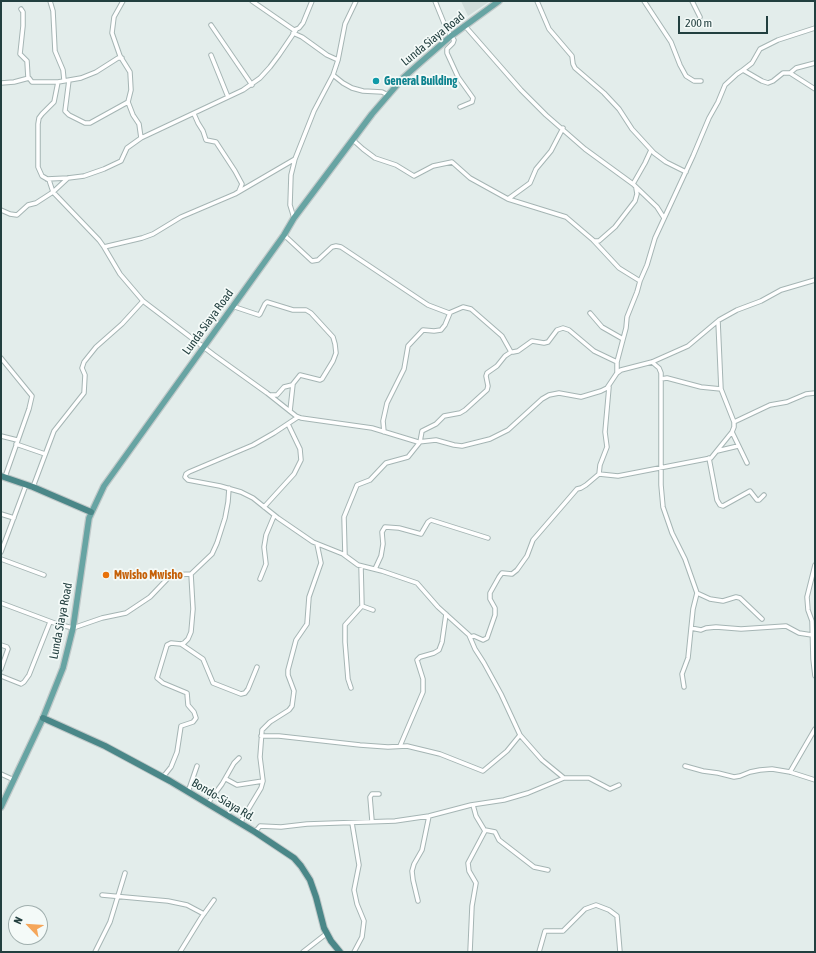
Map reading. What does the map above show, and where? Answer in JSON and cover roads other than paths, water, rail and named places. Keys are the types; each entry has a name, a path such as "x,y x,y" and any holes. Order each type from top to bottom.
{"highway":[{"path":"3,476 91,512"},
{"name":"Bondo-Siaya Rd.","path":"43,718 105,746 163,777 255,832 294,858 306,871 314,889 326,934 340,952"}],"main road":[{"name":"Lunda Siaya Road","path":"1,807 43,718 63,668 73,628 85,540 91,512 109,478 284,235 294,218 388,95 415,67 451,36 500,1"}],"street":[{"path":"50,1 53,11 55,55 63,70 64,80"},
{"path":"123,1 114,17 112,28 115,44 130,72 131,90 128,102 133,115 139,124 141,138"},
{"path":"252,1 327,55 338,60"},
{"path":"47,179 68,178 94,173 119,162 127,148 141,138 252,85 280,55 294,31 303,24 312,1"},
{"path":"294,218 290,205 291,175 295,159 314,111 333,75 338,60 345,24 356,1"},
{"path":"435,1 446,28 454,39 454,42 447,49 447,53 458,77 473,98 472,102 460,107"},
{"path":"537,1 549,29 572,56 575,68 604,93 619,109 632,129 651,150 666,162 686,172"},
{"path":"644,1 671,42 686,76 694,82 701,81"},
{"path":"692,1 700,17"},
{"path":"21,9 23,12 23,26 20,54 27,61 28,78 30,78 32,82 58,82 86,76 118,58 122,58"},
{"path":"211,25 252,85"},
{"path":"465,26 521,90 546,115 563,128 589,152 634,185 657,207 664,218"},
{"path":"617,373 616,367 627,317 647,265 655,238 686,172 707,122 718,102 723,88 737,74 752,63 760,49 778,40 815,28"},
{"path":"211,55 228,97"},
{"path":"743,70 766,83 773,81 782,74 790,73 805,65 815,63"},
{"path":"790,73 815,89"},
{"path":"333,75 352,88 363,91 382,92 388,95"},
{"path":"1,83 14,82 28,78"},
{"path":"69,80 65,111 73,118 86,123 90,123 128,102"},
{"path":"58,82 54,102 41,115 38,124 38,167 42,176 47,179 53,192 88,227 104,247 120,274 143,301 203,348 269,394 298,417 358,426 384,432 415,442 436,440 462,446 490,439 508,430 542,399 549,395 559,394 584,396 601,391 608,386 617,373 623,369"},
{"path":"194,114 203,130 206,140 216,142 240,179 242,187 235,194"},
{"path":"508,199 532,184 536,169 551,152 563,128"},
{"path":"353,140 362,149 375,158 396,165 413,176 417,176 433,166 452,162 470,178 508,199 564,216 594,241 619,268 640,281"},
{"path":"594,241 600,241 633,203 637,194 634,185 651,150"},
{"path":"104,247 153,234 181,217 235,194 295,159"},
{"path":"1,210 17,215 28,205 36,203 53,192 68,178"},
{"path":"284,235 309,259 314,261 318,260 332,247 338,246 344,248 424,302 450,313 465,307 474,311 502,336 511,352"},
{"path":"616,367 619,370 652,362 691,344 718,321 737,310 761,301 781,290 815,280"},
{"path":"33,487 44,454 56,428 84,393 85,375 82,368 84,362 96,347 122,324 143,301"},
{"path":"232,306 259,315 267,302 293,310 306,310 332,334 335,342 336,353 322,379 320,380 300,375 292,386 285,386 277,395 269,394"},
{"path":"384,432 383,421 386,403 404,369 408,346 422,330 441,330 450,313"},
{"path":"590,313 602,327 623,339"},
{"path":"599,474 618,476 662,468 711,458 718,451 732,432 734,422 721,389 718,321"},
{"path":"345,556 344,518 356,487 360,483 370,480 386,463 406,458 420,442 421,433 423,430 436,424 446,415 462,412 487,390 487,373 497,366 505,356 511,352 515,352 532,341 544,343 548,342 557,330 563,328 569,330 594,351 617,362"},
{"path":"1,358 32,396 29,409 3,476"},
{"path":"652,362 662,373 662,499 664,514 687,564 697,593 688,658 682,674 684,687"},
{"path":"661,379 667,378 701,387 721,389"},
{"path":"290,411 293,384"},
{"path":"470,637 474,636 483,640 488,637 495,612 490,598 490,593 501,574 512,574 515,572 527,556 533,540 561,506 575,490 586,486 599,474 600,465 607,447 605,432 608,386"},
{"path":"734,422 770,405 787,402 809,393 815,394"},
{"path":"298,417 253,445 196,468 185,476 186,479 229,488 247,494 274,516 317,544 345,556 361,566 387,572 417,583 434,603 470,637 475,649 501,694 520,735 542,760 564,778"},
{"path":"264,507 294,474 301,460 300,449 288,424"},
{"path":"732,432 747,463"},
{"path":"1,436 44,454"},
{"path":"718,451 738,446"},
{"path":"709,458 716,498 720,505 722,506 750,490 757,500 764,495"},
{"path":"1,552 26,485"},
{"path":"1,603 50,622 73,628 102,618 126,614 150,597 171,575 191,574 212,554 215,549 227,508 229,488"},
{"path":"1,514 14,518"},
{"path":"260,579 266,564 264,547 266,535 274,516"},
{"path":"375,569 382,553 382,532 385,527 399,528 421,534 428,522 431,520 488,538"},
{"path":"240,823 260,791 262,781 260,757 261,736 264,728 289,710 292,706 294,691 288,675 288,670 296,640 307,624 309,597 321,563 317,544"},
{"path":"1,559 44,575"},
{"path":"815,565 807,597 808,610 812,621 815,676"},
{"path":"350,688 345,642 345,625 362,606 361,566"},
{"path":"163,777 171,767 175,757 181,726 193,722 196,718 194,712 188,705 187,692 160,682 157,678 167,645 186,642 189,636 192,624 193,609 191,574"},
{"path":"697,593 723,601 736,597 740,598 762,619"},
{"path":"362,606 373,610"},
{"path":"400,746 423,692 423,679 417,660 434,654 439,650 444,636 446,614"},
{"path":"1,676 21,684 24,682 29,675 50,622"},
{"path":"691,628 701,630 712,627 741,630 786,626 799,633 812,635"},
{"path":"181,644 203,659 213,682 241,694 248,690 257,666"},
{"path":"1,645 7,647 8,649 1,670"},
{"path":"790,772 815,729"},
{"path":"261,736 283,736 355,745 388,747 407,746 440,754 483,771 507,751 520,735"},
{"path":"208,804 226,778 234,763 239,758"},
{"path":"188,792 197,766"},
{"path":"685,766 703,772 718,773 734,777 760,770 772,770 790,772 815,780"},
{"path":"1,774 14,780"},
{"path":"226,778 237,786 262,781"},
{"path":"255,832 260,826 276,827 307,824 395,821 429,816 472,805 499,801 528,793 564,778 589,778 610,788 619,785"},
{"path":"372,821 370,797 372,794 379,794"},
{"path":"472,805 476,816 485,830 494,832 501,841 534,867 548,870"},
{"path":"418,902 412,880 412,871 414,864 422,850 429,816"},
{"path":"352,823 359,865 354,890 357,904 364,922 360,940 354,952"},
{"path":"470,952 472,906 476,883 469,871 468,863 485,830"},
{"path":"95,952 108,928 125,872"},
{"path":"102,895 168,901 187,905 204,914"},
{"path":"180,952 214,900"},
{"path":"539,952 545,931 563,931 588,907 596,905 609,910 617,916 620,952"},
{"path":"303,952 326,934"}],"place":[{"name":"General Building","path":"376,81"},
{"name":"Mwisho Mwisho","path":"106,575"}]}
